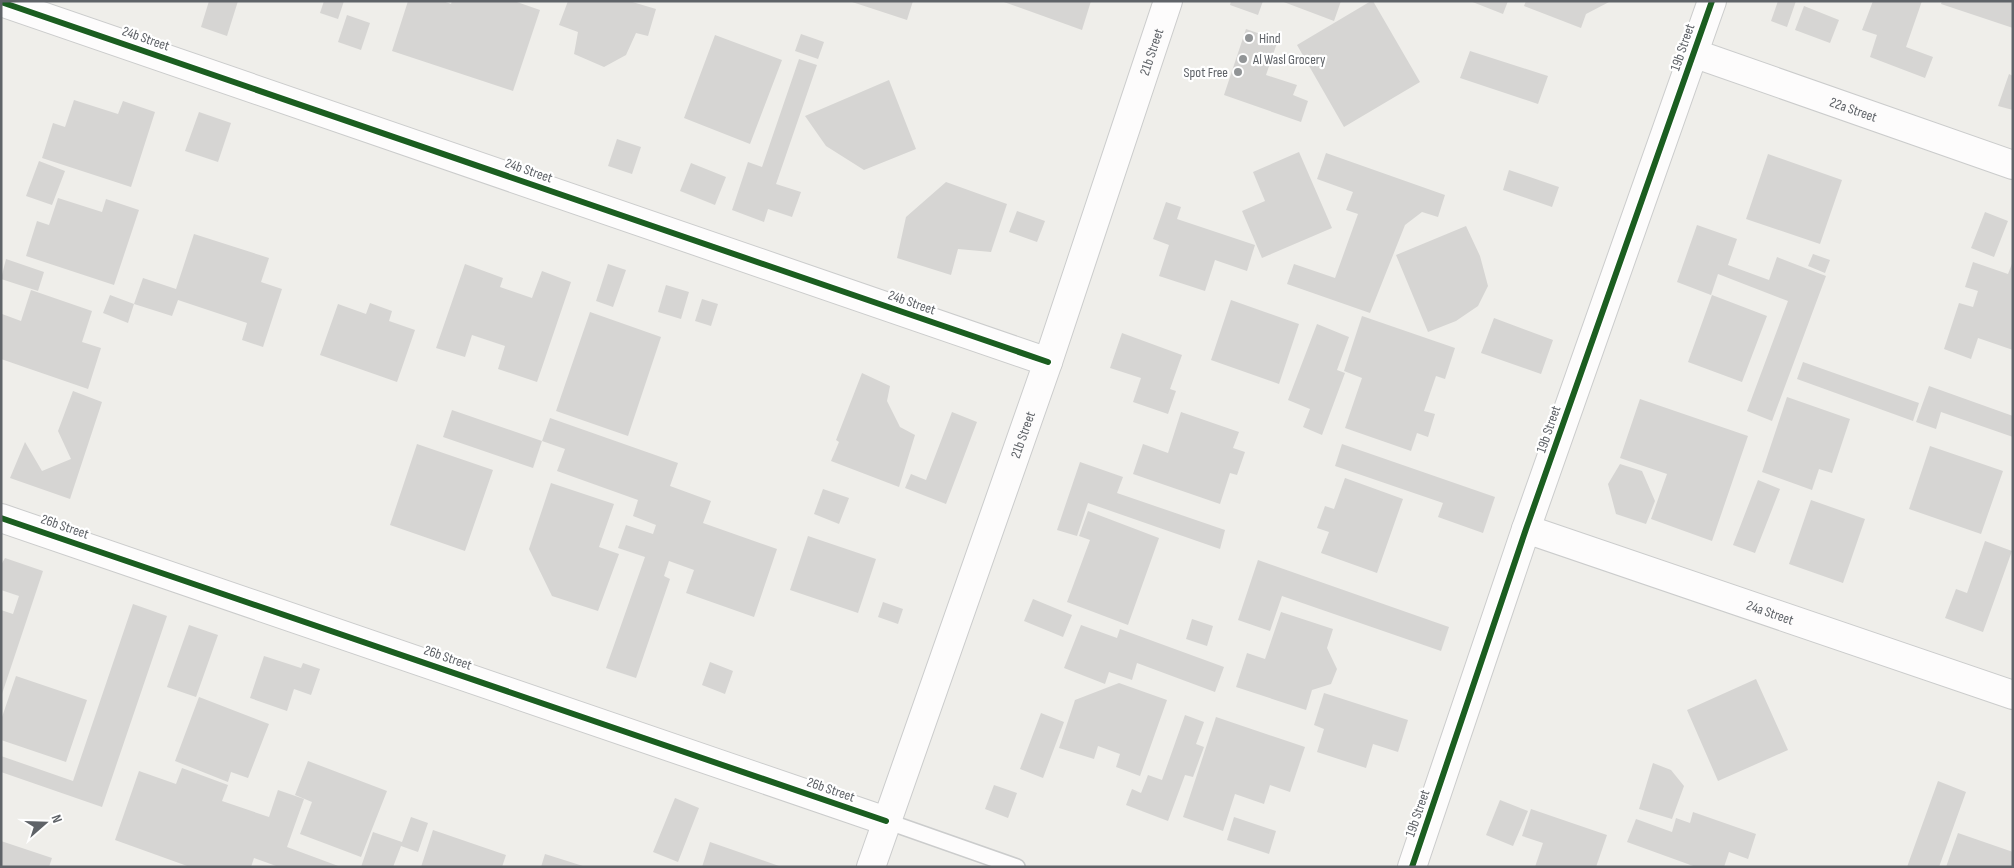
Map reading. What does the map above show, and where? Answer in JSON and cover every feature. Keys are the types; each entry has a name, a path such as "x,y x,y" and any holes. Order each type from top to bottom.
{"street":[{"name":"21b Street","path":"871,867 1048,362 1168,1"},
{"name":"19b Street","path":"1412,867 1526,528 1712,1"},
{"name":"24b Street","path":"1,2 1048,362"},
{"name":"22a Street","path":"1693,53 2013,165"},
{"name":"26b Street","path":"1,518 886,821"},
{"name":"24a Street","path":"1526,528 2013,695"}],"lane":[{"path":"886,821 1017,867"}],"building":[{"path":"209,1 238,1 227,36 201,27"},
{"path":"324,1 344,1 338,19 320,13"},
{"path":"408,1 443,1 451,4 452,1 514,1 540,10 513,91 392,51"},
{"path":"568,1 629,1 656,9 648,36 636,33 626,55 604,67 574,54 578,32 559,25"},
{"path":"849,1 913,1 907,20"},
{"path":"1001,1 1091,1 1082,30"},
{"path":"1231,1 1263,1 1258,15 1230,5"},
{"path":"1281,1 1341,1 1334,21"},
{"path":"1373,1 1420,82 1344,127 1297,45"},
{"path":"1470,1 1508,1 1503,14"},
{"path":"1526,1 1611,1 1586,14 1581,28 1524,6"},
{"path":"1778,1 1796,1 1787,27 1771,21"},
{"path":"1873,1 1922,1 1906,47 1933,57 1925,78 1870,57 1877,35 1862,30"},
{"path":"1942,1 2013,1 2013,28 1941,4"},
{"path":"1804,6 1839,20 1830,43 1795,30"},
{"path":"347,15 370,23 361,50 338,42"},
{"path":"1246,29 1278,40 1266,75 1297,85 1293,95 1308,101 1301,122 1224,95"},
{"path":"801,34 824,42 818,59 795,51"},
{"path":"715,35 782,60 750,144 684,118"},
{"path":"1470,51 1548,76 1538,104 1460,78"},
{"path":"799,59 817,65 776,184 801,192 792,217 768,209 764,222 732,210 748,162 762,167"},
{"path":"2009,74 2013,76 2013,110 1998,106"},
{"path":"889,80 916,149 864,170 826,146 805,116"},
{"path":"74,100 118,114 123,101 155,112 131,187 42,158 53,123 65,127"},
{"path":"199,112 231,123 218,162 185,151"},
{"path":"617,139 641,147 632,174 608,166"},
{"path":"1299,152 1332,228 1262,258 1242,211 1265,201 1253,172"},
{"path":"1326,153 1445,195 1438,217 1422,212 1405,225 1370,313 1287,284 1294,264 1335,278 1358,214 1346,210 1353,192 1317,179"},
{"path":"1768,154 1842,180 1820,244 1746,219"},
{"path":"39,161 65,171 52,205 26,196"},
{"path":"691,163 726,177 715,205 680,191"},
{"path":"1509,170 1559,187 1552,207 1503,190"},
{"path":"946,182 1007,204 991,252 958,249 951,275 897,258 906,217"},
{"path":"58,198 102,212 106,199 139,210 114,285 26,256 37,221 49,225"},
{"path":"1166,202 1181,207 1177,219 1255,245 1247,271 1215,260 1205,291 1159,276 1169,245 1153,239"},
{"path":"1017,211 1045,221 1037,242 1009,232"},
{"path":"1985,212 2008,221 1994,257 1971,248"},
{"path":"1697,225 1737,239 1728,265 1769,280 1777,257 1826,276 1772,421 1747,411 1788,301 1718,274 1711,295 1677,282"},
{"path":"1466,226 1480,256 1488,286 1478,306 1456,321 1428,332 1396,255"},
{"path":"194,234 269,258 261,282 282,289 263,347 242,340 247,323 178,300 172,316 134,304 143,278 176,289"},
{"path":"1813,254 1830,260 1825,273 1808,266"},
{"path":"6,259 44,272 38,291 1,279"},
{"path":"2013,261 2013,350 1978,338 1971,359 1944,349 1959,303 1973,307 1978,291 1965,287 1973,262 2008,274"},
{"path":"465,264 503,278 500,287 532,298 542,271 571,282 537,382 498,369 505,346 472,335 465,357 436,348"},
{"path":"608,264 626,270 613,307 596,301"},
{"path":"666,285 689,292 681,319 658,312"},
{"path":"31,290 92,311 82,342 101,348 88,389 1,359 2,314 21,321"},
{"path":"110,295 134,304 128,323 103,313"},
{"path":"1712,295 1767,316 1742,382 1688,362"},
{"path":"702,299 718,304 711,326 695,321"},
{"path":"1231,300 1299,324 1279,384 1211,360"},
{"path":"370,303 392,311 389,321 415,330 397,382 320,355 338,304 366,314"},
{"path":"590,312 661,337 628,436 556,411"},
{"path":"1362,316 1455,348 1445,379 1436,376 1424,411 1435,414 1428,437 1417,433 1411,451 1345,428 1362,378 1344,371"},
{"path":"1494,318 1553,340 1541,374 1481,353"},
{"path":"1317,324 1349,337 1337,370 1345,373 1322,435 1303,427 1310,409 1288,400"},
{"path":"1122,333 1182,355 1170,389 1176,391 1168,414 1133,402 1141,378 1110,368"},
{"path":"1803,362 1919,403 1913,421 1797,379"},
{"path":"862,373 890,386 887,401 900,427 915,435 899,487 831,461 839,442 836,440"},
{"path":"1929,386 2013,416 2013,437 1941,412 1936,429 1916,422"},
{"path":"73,391 102,402 70,499 10,478 25,442 42,471 71,459 58,431"},
{"path":"1787,397 1850,419 1832,473 1819,469 1812,490 1762,472"},
{"path":"1640,399 1748,436 1712,541 1651,519 1667,474 1620,458"},
{"path":"452,410 542,441 533,468 443,437"},
{"path":"952,412 977,422 946,504 905,488 911,474 926,480"},
{"path":"1181,412 1239,432 1233,448 1245,452 1237,475 1230,473 1220,504 1133,474 1143,444 1168,453"},
{"path":"550,418 678,463 670,486 711,501 703,523 777,549 754,617 686,593 694,570 669,561 664,576 670,579 636,678 606,668 645,557 618,548 626,525 653,534 656,525 633,516 638,500 557,471 565,449 542,441"},
{"path":"417,444 493,470 465,551 390,525"},
{"path":"1342,444 1495,497 1483,533 1438,517 1443,503 1335,466"},
{"path":"1930,446 2003,471 1981,534 1909,509"},
{"path":"1080,462 1123,477 1117,493 1225,530 1220,549 1088,503 1077,536 1057,530"},
{"path":"1620,464 1642,471 1655,501 1646,524 1616,514 1608,484"},
{"path":"1345,478 1403,499 1377,573 1321,553 1329,532 1317,528 1325,506 1334,509"},
{"path":"1758,480 1780,489 1755,553 1733,545"},
{"path":"551,483 614,504 599,547 619,554 598,611 552,596 529,549"},
{"path":"823,489 849,498 839,524 814,514"},
{"path":"1811,500 1865,519 1843,583 1789,564"},
{"path":"1088,511 1159,538 1128,625 1067,602 1090,540 1079,536"},
{"path":"808,536 876,559 858,613 790,590"},
{"path":"1985,541 2012,551 1983,632 1945,618 1956,589 1967,593"},
{"path":"5,558 43,571 2,694 1,610 13,614 19,596 1,590 1,565"},
{"path":"1258,560 1449,627 1441,651 1282,596 1270,631 1238,620"},
{"path":"1033,599 1072,615 1063,637 1024,621"},
{"path":"883,602 903,609 898,624 878,617"},
{"path":"133,604 167,616 102,807 1,772 1,756 73,781"},
{"path":"1281,612 1333,629 1327,648 1337,669 1331,684 1312,690 1306,710 1236,687 1247,653 1265,659"},
{"path":"1192,619 1213,626 1207,646 1186,639"},
{"path":"189,625 218,635 196,697 167,687"},
{"path":"1081,625 1117,638 1120,629 1224,667 1215,692 1137,663 1132,680 1109,672 1105,684 1064,668"},
{"path":"264,656 301,668 303,663 320,669 311,695 294,689 287,711 250,698"},
{"path":"710,662 733,671 725,694 702,685"},
{"path":"16,676 87,700 66,762 1,740 1,720"},
{"path":"1756,679 1788,750 1718,781 1687,710"},
{"path":"1119,683 1167,700 1140,776 1116,767 1120,754 1098,746 1094,759 1059,748 1075,700"},
{"path":"1324,693 1408,720 1398,752 1373,744 1366,768 1317,752 1324,729 1314,725"},
{"path":"199,697 269,724 248,778 231,772 228,782 175,761"},
{"path":"1041,713 1064,722 1043,778 1020,769"},
{"path":"1185,715 1204,722 1196,744 1204,747 1193,777 1185,775 1168,821 1126,805 1132,789 1141,793 1148,775 1162,780"},
{"path":"1216,717 1305,747 1290,792 1270,785 1264,804 1235,794 1223,831 1183,817"},
{"path":"308,761 387,791 361,857 300,834 312,802 295,795"},
{"path":"1653,763 1671,770 1684,786 1672,819 1639,809"},
{"path":"182,768 228,785 222,801 269,817 278,790 304,799 287,847 341,867 279,867 254,858 251,867 190,867 115,840 139,771 176,784"},
{"path":"1938,781 1966,792 1939,867 1907,867"},
{"path":"994,785 1017,793 1008,818 985,809"},
{"path":"675,798 699,808 678,862 653,852"},
{"path":"1500,800 1528,811 1513,846 1486,835"},
{"path":"1531,809 1607,835 1596,867 1535,867 1543,843 1522,836"},
{"path":"1693,812 1756,834 1748,859 1729,852 1724,867 1696,867 1627,842 1636,819 1672,832 1676,818 1690,823"},
{"path":"411,817 428,823 418,852 401,846 393,867 361,867 373,832 402,842"},
{"path":"1234,817 1276,831 1269,854 1227,840"},
{"path":"433,830 506,855 502,867 421,867"},
{"path":"1958,833 2013,852 2012,867 1946,867"},
{"path":"1,841 52,858 49,867 1,867"},
{"path":"710,842 779,866 779,867 702,867"},
{"path":"545,854 583,866 583,867 541,867"}],"cycle path":[{"path":"1412,867 1526,529 1712,1"},
{"path":"1,2 1048,362"},
{"path":"1,518 886,821"}],"place":[{"name":"Hind","path":"1249,38"},
{"name":"Al Wasl Grocery","path":"1243,59"},
{"name":"Spot Free","path":"1238,72"}]}
